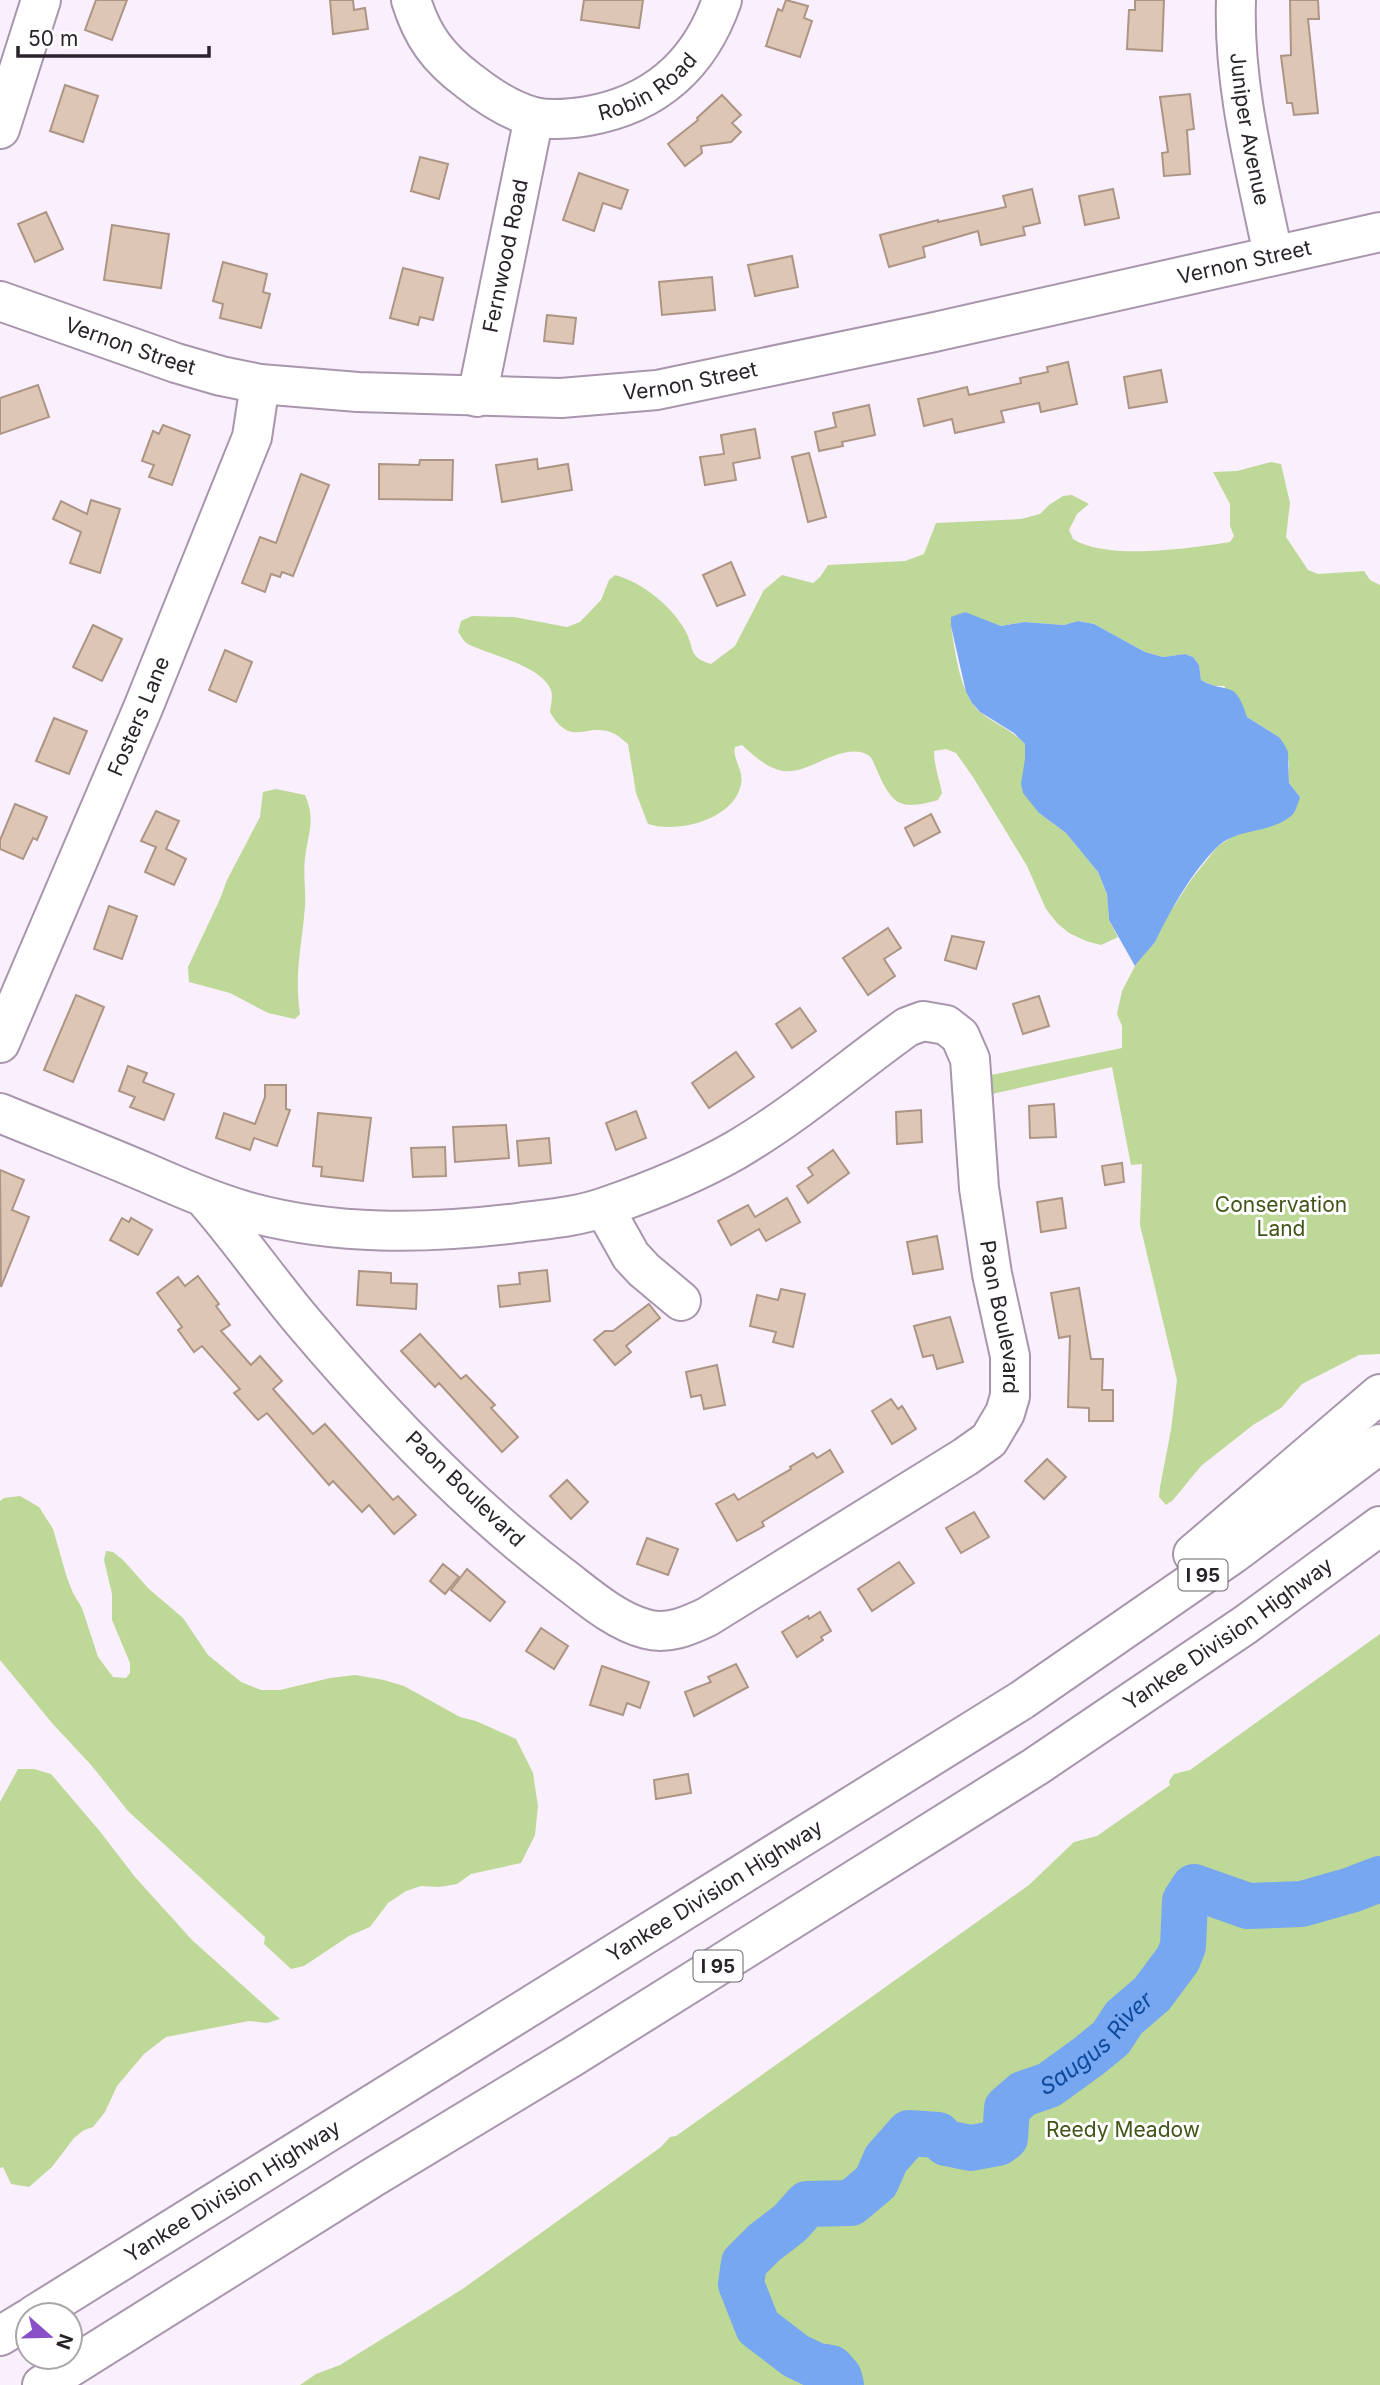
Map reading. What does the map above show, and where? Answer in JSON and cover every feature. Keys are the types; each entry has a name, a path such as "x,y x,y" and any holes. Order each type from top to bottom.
{"main road":[{"path":"0,129 41,0"},
{"path":"411,0 419,25 435,49 457,73 507,107 534,117"},
{"name":"Robin Road","path":"534,117 564,118 601,113 627,105 653,92 677,74 698,51 714,23 722,0"},
{"name":"Juniper Avenue","path":"1236,0 1237,56 1243,103 1273,255"},
{"name":"Fernwood Road","path":"477,397 534,117"},
{"name":"Vernon Street","path":"0,302 176,363 260,384 358,392 561,398 657,390 930,333 1380,232"},
{"name":"Fosters Lane","path":"0,1043 144,708 253,435 260,384"},
{"name":"Paon Boulevard","path":"0,1113 205,1199 247,1212 303,1224 386,1231 438,1231 493,1226 556,1218 604,1208 733,1151 799,1109 907,1027 930,1021 954,1029 966,1046 970,1059 979,1188 992,1274 1010,1356 1010,1396 1000,1424 989,1440 965,1457 707,1617 671,1630 645,1629 595,1601 540,1559 458,1487 346,1372 205,1199"},
{"path":"604,1208 631,1256 643,1270 681,1301"},
{"path":"1022,1700 1380,1394"},
{"name":"Yankee Division Highway","path":"56,2301 1022,1700 1233,1554 1380,1444"},
{"name":"Yankee Division Highway","path":"42,2385 1035,1767 1245,1625 1380,1526"}],"green space":[{"name":"Conservation Land","path":"1271,462 1281,464 1290,503 1286,537 1308,570 1318,574 1364,571 1370,580 1380,585 1380,1354 1359,1355 1302,1384 1281,1408 1253,1425 1201,1466 1166,1505 1159,1497 1177,1380 1140,1225 1142,1164 1131,1165 1112,1067 992,1094 991,1075 1122,1048 1122,1026 1117,1014 1122,991 1135,966 1154,944 1165,920 1191,880 1218,846 1232,837 1274,825 1300,797 1289,783 1289,762 1279,737 1247,717 1224,686 1214,686 1201,680 1199,665 1193,657 1185,654 1163,657 1145,652 1094,624 1078,621 1064,625 1024,622 1001,626 989,622 951,626 960,673 968,696 981,713 1025,744 1025,759 1039,813 1066,833 1098,872 1107,894 1109,920 1118,937 1101,945 1069,933 1046,909 1027,866 956,753 946,749 934,751 942,793 938,800 914,805 898,802 892,797 868,755 847,752 804,768 783,771 766,765 742,745 735,747 741,784 737,796 728,806 704,821 660,827 648,824 636,793 628,744 617,735 605,731 565,730 550,712 552,692 545,681 526,667 468,644 458,632 461,621 472,616 514,617 567,627 580,622 601,600 609,580 615,575 636,583 665,605 686,632 695,656 711,664 735,646 764,590 782,575 813,583 828,565 905,561 924,554 936,523 1021,519 1040,514 1063,496 1072,495 1089,504 1077,514 1069,530 1073,539 1088,546 1106,550 1150,551 1230,542 1234,536 1230,526 1230,504 1213,472 1237,471"},
{"path":"276,789 305,795 310,812 298,972 300,1014 295,1019 268,1013 230,993 189,982 188,967 227,880 260,817 263,792"},
{"path":"20,1496 39,1507 53,1529 67,1578 82,1608 98,1657 113,1677 126,1678 130,1673 130,1663 112,1620 112,1594 104,1560 106,1551 113,1552 123,1560 149,1589 183,1618 208,1655 241,1682 261,1690 280,1690 355,1675 384,1680 404,1686 460,1717 476,1721 516,1739 533,1773 538,1806 535,1835 521,1863 471,1874 457,1884 421,1886 406,1891 388,1903 370,1927 349,1936 304,1966 291,1969 264,1944 265,1937 128,1811 0,1660 0,1501"},
{"name":"Reedy Meadow","path":"1380,1634 1380,2385 300,2385 316,2374 340,2365 461,2290 661,2147 670,2137 676,2136 1029,1885 1074,1842 1097,1836 1170,1785 1169,1781 1174,1774 1190,1770"},
{"path":"18,1769 34,1769 51,1774 135,1877 192,1940 280,2019 267,2023 249,2021 166,2037 144,2054 117,2086 105,2112 93,2127 74,2138 52,2167 29,2187 11,2184 3,2167 0,2168 0,1802"}],"water":[{"path":"965,612 1001,626 1024,622 1064,625 1078,621 1094,624 1145,652 1163,657 1185,654 1193,657 1199,665 1201,680 1234,692 1239,697 1247,717 1279,737 1288,752 1289,783 1300,797 1293,814 1274,826 1234,836 1217,847 1190,880 1155,942 1135,966 1109,920 1107,894 1098,872 1066,833 1039,813 1023,793 1021,784 1025,744 1014,733 980,712 966,692 951,626 951,617"}],"building":[{"path":"96,0 127,0 112,40 85,30"},
{"path":"330,0 353,0 354,10 365,8 368,29 333,34"},
{"path":"584,0 643,0 639,28 581,20"},
{"path":"786,0 808,6 804,18 812,21 800,57 766,46 778,9 782,11"},
{"path":"1135,0 1164,0 1162,51 1127,49 1129,10 1135,10"},
{"path":"1290,0 1318,0 1319,19 1308,19 1318,113 1294,115 1292,103 1287,103 1281,56 1291,55"},
{"path":"65,85 98,96 83,142 50,131"},
{"path":"1190,94 1194,129 1187,130 1190,174 1164,176 1162,153 1168,152 1160,97"},
{"path":"722,95 741,115 732,123 741,132 731,142 701,146 702,153 685,166 668,144 698,120 697,118"},
{"path":"420,157 448,164 439,199 411,191"},
{"path":"579,173 628,190 621,209 603,203 594,231 563,220"},
{"path":"1032,189 1040,223 1023,227 1025,235 981,245 978,231 923,247 925,257 889,267 880,235 1006,207 1003,196"},
{"path":"1113,189 1119,218 1085,225 1079,196"},
{"path":"46,212 63,249 35,262 18,224"},
{"path":"112,225 169,234 161,288 104,280"},
{"path":"792,256 798,287 755,296 748,265"},
{"path":"223,262 267,274 263,292 270,294 261,328 220,318 223,304 213,301"},
{"path":"403,268 443,278 433,320 420,317 418,325 390,318"},
{"path":"712,277 715,310 662,315 659,282"},
{"path":"547,315 576,318 573,344 544,341"},
{"path":"1068,362 1077,404 1041,412 1039,403 1001,411 1004,422 955,433 952,419 924,426 918,399 967,387 969,395 1021,383 1020,378 1048,372 1047,367"},
{"path":"1161,370 1167,402 1129,408 1124,377"},
{"path":"38,385 49,417 0,434 0,398"},
{"path":"869,405 875,435 842,442 843,446 819,451 815,432 836,427 833,413"},
{"path":"163,425 190,435 172,485 149,477 154,465 142,461 153,431 159,434"},
{"path":"755,429 760,458 733,463 736,480 705,485 700,457 724,454 721,435"},
{"path":"809,453 826,517 808,522 792,457"},
{"path":"537,459 538,469 568,464 572,490 502,502 496,465"},
{"path":"420,460 453,460 452,500 379,499 379,464 419,465"},
{"path":"301,474 329,485 293,576 282,572 280,577 271,574 265,592 242,583 260,537 276,543"},
{"path":"91,500 120,509 100,573 70,563 81,532 53,519 61,501 87,514"},
{"path":"731,562 745,595 717,606 703,575"},
{"path":"93,625 122,639 102,681 73,667"},
{"path":"225,650 252,662 236,702 209,690"},
{"path":"54,718 87,731 69,774 36,761"},
{"path":"15,804 47,817 37,840 33,838 23,859 0,849 0,840"},
{"path":"156,811 179,821 166,849 186,859 174,885 145,872 156,847 141,841"},
{"path":"931,814 940,832 914,846 905,828"},
{"path":"109,906 137,916 122,959 94,949"},
{"path":"888,928 901,948 884,959 895,976 868,995 843,958"},
{"path":"952,936 984,942 976,969 945,960"},
{"path":"76,995 104,1007 73,1082 44,1070"},
{"path":"1039,996 1049,1026 1023,1034 1013,1004"},
{"path":"800,1008 816,1031 792,1048 776,1024"},
{"path":"736,1052 754,1077 709,1108 692,1083"},
{"path":"128,1066 147,1073 143,1082 174,1094 164,1120 130,1107 135,1097 119,1091"},
{"path":"265,1085 286,1085 286,1109 290,1110 277,1146 254,1138 250,1150 216,1138 224,1113 255,1124 265,1097"},
{"path":"1054,1104 1056,1137 1030,1138 1029,1106"},
{"path":"921,1110 922,1142 897,1144 896,1112"},
{"path":"636,1111 646,1138 616,1150 606,1123"},
{"path":"318,1113 371,1118 363,1181 321,1176 322,1167 313,1166"},
{"path":"506,1125 509,1158 455,1162 453,1127"},
{"path":"549,1138 551,1163 519,1166 517,1141"},
{"path":"445,1147 446,1176 413,1177 411,1148"},
{"path":"833,1150 849,1173 808,1203 797,1186 813,1175 808,1168"},
{"path":"1122,1163 1124,1182 1105,1185 1102,1166"},
{"path":"0,1170 24,1180 12,1210 29,1217 1,1287"},
{"path":"787,1198 800,1222 766,1241 759,1229 731,1245 718,1221 748,1205 755,1217"},
{"path":"1062,1198 1066,1228 1041,1232 1037,1202"},
{"path":"122,1218 129,1222 131,1218 152,1230 138,1255 110,1240"},
{"path":"937,1236 943,1269 913,1274 907,1242"},
{"path":"547,1270 550,1301 500,1307 498,1286 520,1284 519,1273"},
{"path":"359,1271 391,1273 391,1283 417,1284 416,1309 357,1305"},
{"path":"198,1276 219,1304 216,1306 230,1325 221,1331 251,1365 260,1356 282,1381 273,1389 313,1434 325,1424 393,1500 398,1496 416,1515 394,1534 369,1505 362,1512 333,1481 329,1485 267,1413 258,1420 234,1393 240,1389 202,1346 194,1352 178,1330 182,1327 157,1293 178,1277 185,1286"},
{"path":"1079,1288 1091,1359 1103,1359 1102,1390 1113,1390 1113,1421 1089,1421 1089,1408 1068,1407 1070,1336 1059,1338 1051,1293"},
{"path":"781,1289 805,1294 793,1347 773,1342 776,1332 750,1326 757,1295 778,1300"},
{"path":"649,1304 660,1318 626,1346 631,1352 615,1365 594,1340 605,1331 613,1331"},
{"path":"950,1317 963,1362 937,1369 933,1355 923,1357 914,1326"},
{"path":"420,1334 461,1379 466,1375 495,1405 491,1408 518,1437 502,1452 439,1383 435,1387 401,1351"},
{"path":"717,1365 725,1405 704,1409 701,1395 691,1397 686,1372"},
{"path":"891,1399 898,1409 902,1406 916,1429 892,1444 872,1411"},
{"path":"830,1450 843,1472 762,1522 764,1526 737,1541 716,1504 734,1494 738,1500 813,1453 817,1458"},
{"path":"1047,1459 1066,1477 1044,1499 1025,1481"},
{"path":"567,1480 588,1502 571,1519 550,1496"},
{"path":"974,1512 989,1537 961,1553 946,1528"},
{"path":"647,1538 678,1549 668,1575 637,1564"},
{"path":"899,1562 914,1583 872,1611 858,1589"},
{"path":"443,1564 459,1577 445,1594 430,1581"},
{"path":"467,1569 505,1602 490,1621 451,1590"},
{"path":"820,1612 831,1631 821,1637 823,1640 797,1657 782,1632"},
{"path":"541,1628 568,1646 554,1669 526,1651"},
{"path":"736,1664 748,1687 694,1716 685,1692 711,1682 708,1677"},
{"path":"602,1666 649,1682 640,1708 627,1703 623,1715 590,1705"},
{"path":"688,1774 691,1793 656,1799 654,1780"}],"waterway":[{"name":"Saugus River","path":"841,2385 839,2377 831,2368 815,2365 796,2356 758,2327 741,2284 744,2263 764,2243 790,2223 807,2204 851,2203 876,2182 886,2159 909,2133 938,2135 946,2143 971,2148 998,2143 1005,2138 1007,2108 1023,2094 1049,2085 1089,2056 1111,2038 1124,2018 1152,1994 1178,1959 1183,1946 1185,1901 1194,1887 1248,1906 1302,1904 1380,1879"}]}
